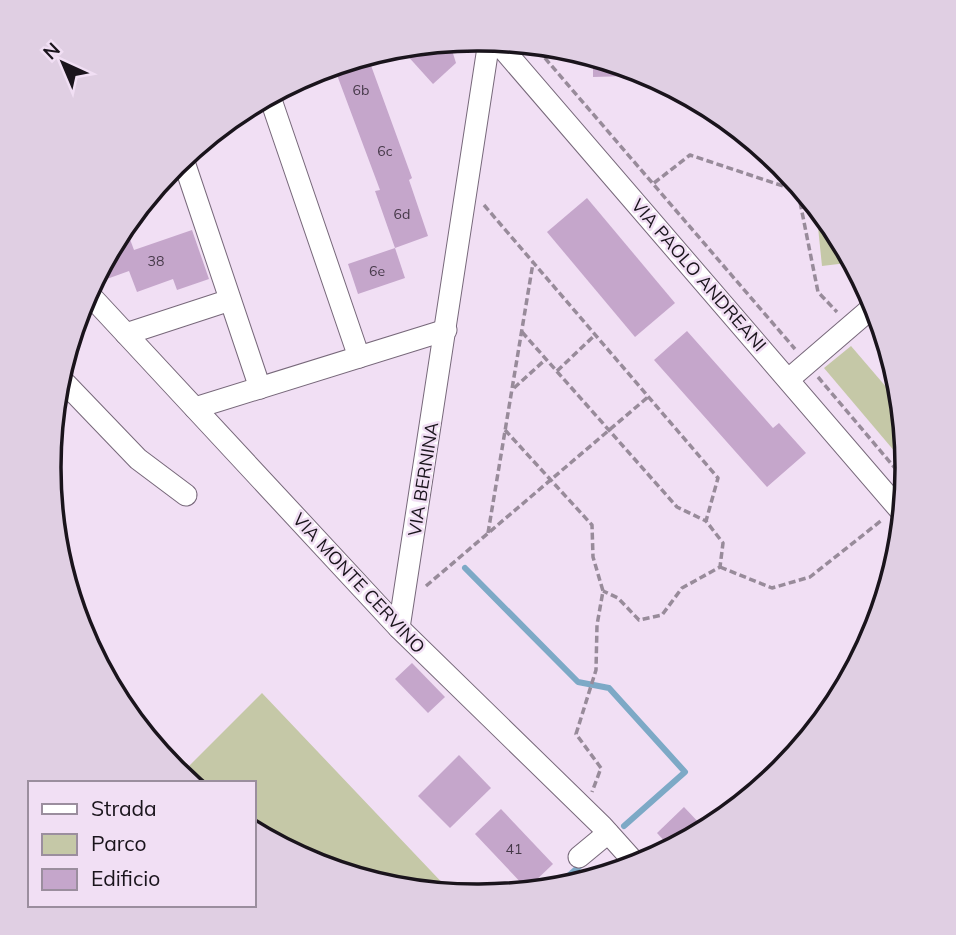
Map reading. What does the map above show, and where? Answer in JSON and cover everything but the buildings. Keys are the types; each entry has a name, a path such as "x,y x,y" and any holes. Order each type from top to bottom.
{"street":[{"name":"VIA BERNINA","path":"399,628 469,188 488,51"},
{"name":"VIA PAOLO ANDREANI","path":"505,52 893,502"},
{"path":"273,105 359,357"},
{"path":"187,170 260,388"},
{"path":"126,334 230,300"},
{"name":"VIA MONTE CERVINO","path":"94,305 126,334 399,628 629,856"},
{"path":"789,380 865,313"},
{"path":"195,408 446,330"},
{"path":"69,388 138,459 186,495"},
{"path":"579,858 608,833"}],"path":[{"path":"543,56 895,468"},
{"path":"654,183 690,155 785,186"},
{"path":"469,188 719,478 706,521"},
{"path":"802,206 818,292 850,326"},
{"path":"488,533 533,263"},
{"path":"522,332 677,507 706,521 723,543 720,567"},
{"path":"557,371 595,335"},
{"path":"512,389 546,359"},
{"path":"418,593 648,397"},
{"path":"505,430 592,525 593,557 603,591 597,625 596,670 576,734 601,768 589,800"},
{"path":"603,591 618,598 639,620 662,615 682,587 720,567 772,588 810,577 892,513"}],"green space":[{"path":"818,226 842,264 822,266"},
{"path":"851,346 887,388 894,451 824,368"},
{"path":"262,693 442,882 370,870 319,853 294,841 256,820 256,781 203,781 162,739 189,766"}],"waterway":[{"path":"465,568 578,682 609,688 685,772 624,826"},
{"path":"572,873 583,863"}]}
